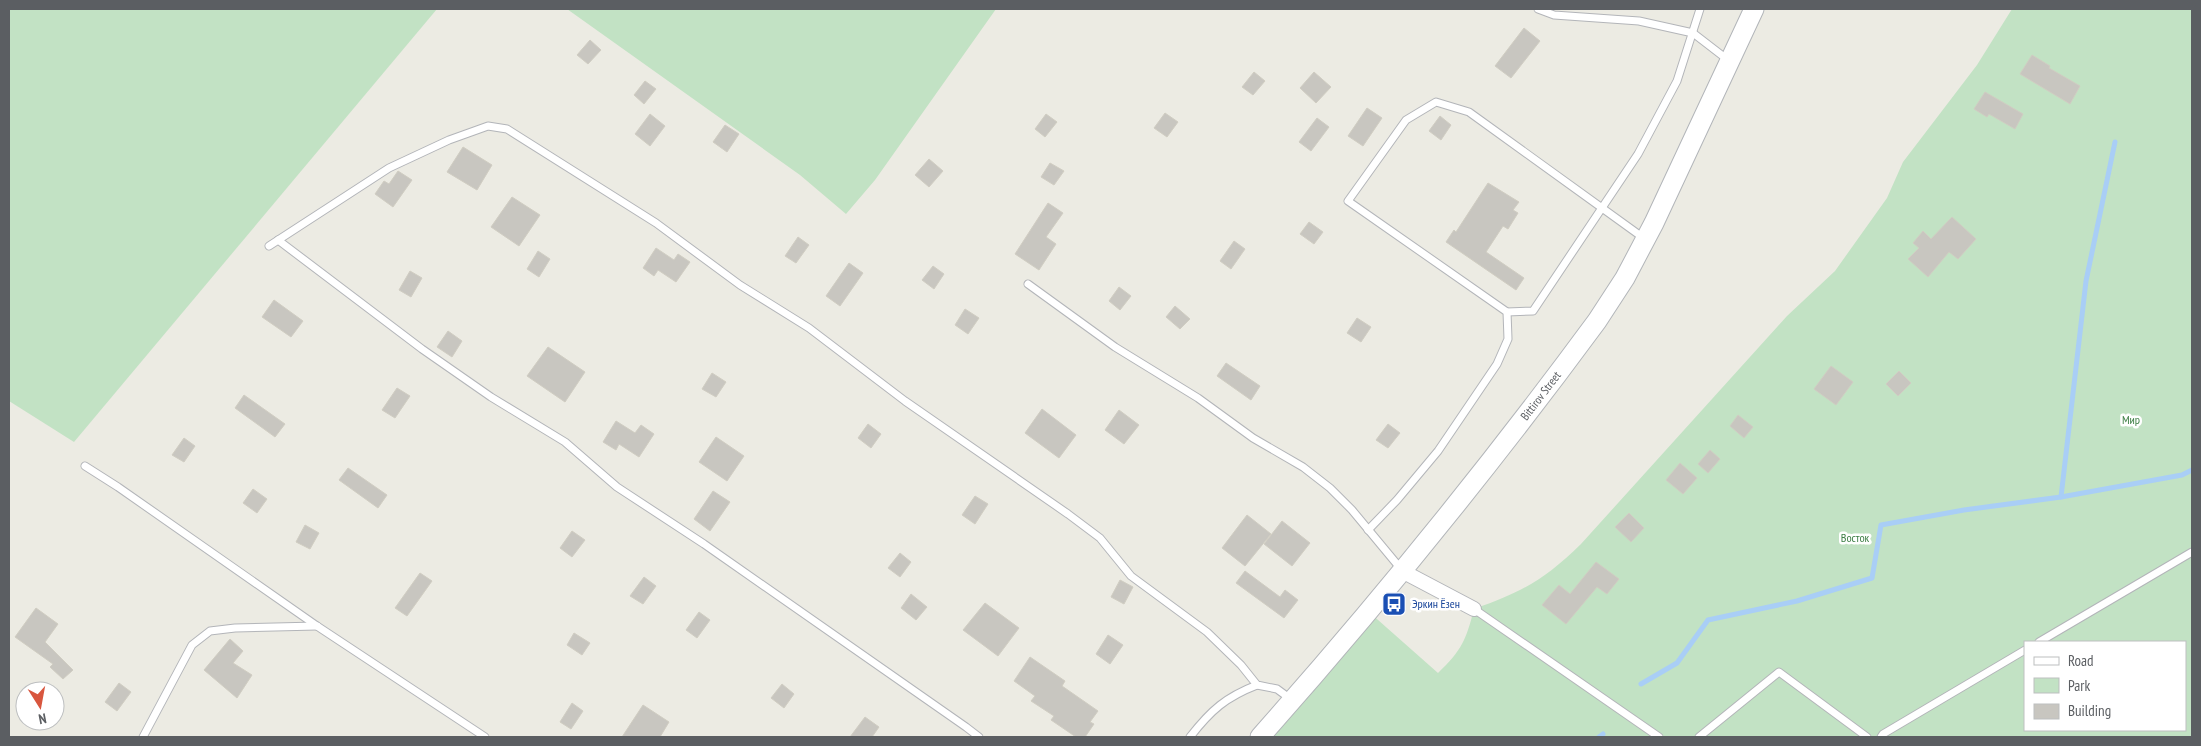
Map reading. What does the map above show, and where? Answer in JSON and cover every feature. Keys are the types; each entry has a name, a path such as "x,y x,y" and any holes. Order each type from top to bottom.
{"street":[{"name":"Bittirov Street","path":"1260,737 1293,701 1402,571 1592,328 1612,298 1646,239 1731,62 1754,9"},
{"path":"1402,571 1474,609"}],"lane":[{"path":"1538,9 1554,15 1639,21 1693,33 1731,62"},
{"path":"1646,239 1602,207 1469,112 1436,102 1406,120 1348,201 1507,312 1533,311 1602,207 1638,154 1677,81 1700,9"},
{"path":"269,246 389,168 449,140 488,126 507,129 656,224 740,285 809,328 905,401 1076,520 1100,538 1131,576 1207,632 1241,665 1258,685"},
{"path":"278,240 422,349 491,397 565,442 617,486 966,726 978,737"},
{"path":"1028,284 1115,347 1198,398 1253,438 1303,467 1330,488 1402,571"},
{"path":"1368,530 1397,500 1438,451 1497,364 1508,339 1507,312"},
{"path":"85,466 318,626 485,737"},
{"path":"2041,641 2192,552"},
{"path":"1474,609 1659,737"},
{"path":"143,737 192,645 210,631 235,628 318,626"},
{"path":"1881,737 1883,734 2024,651"},
{"path":"1699,737 1779,672 1867,737"},
{"path":"1190,737 1216,708 1233,694 1258,685 1278,689 1293,701"}],"green space":[{"path":"9,9 437,9 74,442 9,401"},
{"path":"567,9 996,9 875,180 846,214 800,175"},
{"name":"Восток","path":"2012,9 2192,9 2192,737 1260,737 1369,612 1438,673 1453,658 1462,644 1474,609 1506,597 1532,584 1581,544 1787,316 1835,271 1887,198 1903,162 1977,65"}],"building":[{"path":"1524,28 1540,41 1511,78 1495,66"},
{"path":"590,40 601,50 588,64 577,55"},
{"path":"2032,55 2050,66 2049,68 2080,86 2070,104 2020,74"},
{"path":"1254,72 1265,81 1253,95 1242,87"},
{"path":"1314,72 1331,87 1316,103 1300,88"},
{"path":"645,81 656,89 644,104 634,95"},
{"path":"1985,92 2023,114 2015,129 1989,114 1987,117 1974,109"},
{"path":"1367,108 1382,118 1363,146 1348,136"},
{"path":"1165,113 1178,122 1167,137 1154,128"},
{"path":"650,114 665,126 650,146 635,134"},
{"path":"1046,114 1057,122 1045,137 1035,129"},
{"path":"1440,116 1451,125 1441,140 1429,131"},
{"path":"1317,118 1329,127 1311,151 1299,142"},
{"path":"725,125 739,134 727,152 713,142"},
{"path":"463,147 492,165 477,190 447,172"},
{"path":"929,159 943,171 929,187 915,175"},
{"path":"1050,163 1064,171 1054,185 1041,177"},
{"path":"398,171 412,180 393,207 375,194 384,181 389,184"},
{"path":"1488,183 1519,202 1513,210 1518,213 1508,229 1503,226 1486,252 1524,278 1516,290 1446,242 1454,230 1456,232"},
{"path":"512,197 540,215 519,246 491,227"},
{"path":"1048,203 1063,213 1046,237 1056,244 1039,270 1015,254"},
{"path":"1952,217 1976,239 1958,259 1949,252 1928,277 1908,259 1919,248 1913,243 1923,231 1931,239"},
{"path":"1309,222 1323,232 1314,244 1300,234"},
{"path":"798,237 809,245 796,263 785,256"},
{"path":"1234,241 1245,249 1231,269 1220,261"},
{"path":"656,248 674,260 678,254 690,262 676,282 658,270 654,276 643,268"},
{"path":"538,251 550,259 539,277 527,269"},
{"path":"849,263 863,273 840,306 826,296"},
{"path":"933,266 944,274 934,289 922,280"},
{"path":"410,271 422,278 411,297 399,290"},
{"path":"1119,287 1131,296 1120,310 1109,301"},
{"path":"274,300 303,321 291,337 262,317"},
{"path":"1175,306 1190,319 1180,329 1166,317"},
{"path":"965,309 979,318 968,334 955,325"},
{"path":"1357,318 1371,327 1361,342 1347,333"},
{"path":"448,331 462,341 452,357 437,347"},
{"path":"548,347 585,372 565,402 527,376"},
{"path":"1226,363 1260,386 1251,400 1217,376"},
{"path":"1831,366 1853,382 1836,405 1814,389"},
{"path":"1899,371 1911,383 1898,396 1886,384"},
{"path":"712,373 726,382 716,397 702,389"},
{"path":"397,388 410,396 395,418 382,410"},
{"path":"244,395 285,424 275,437 235,408"},
{"path":"1042,409 1076,435 1059,458 1025,433"},
{"path":"1119,410 1139,425 1124,444 1105,430"},
{"path":"1738,415 1753,427 1744,438 1730,426"},
{"path":"616,421 635,433 641,425 654,434 639,457 619,444 616,450 603,442"},
{"path":"868,424 881,434 871,448 858,438"},
{"path":"1388,424 1400,433 1388,448 1376,440"},
{"path":"716,437 744,456 727,481 699,462"},
{"path":"184,438 195,446 184,462 172,455"},
{"path":"1710,450 1720,459 1708,473 1698,464"},
{"path":"1680,463 1697,478 1683,494 1666,480"},
{"path":"348,468 387,495 378,508 339,480"},
{"path":"253,489 267,499 257,513 243,503"},
{"path":"713,491 730,502 710,531 694,519"},
{"path":"975,496 988,504 975,524 962,515"},
{"path":"1629,513 1644,528 1631,542 1615,527"},
{"path":"1247,515 1271,534 1245,566 1222,548"},
{"path":"1282,521 1310,543 1292,566 1264,544"},
{"path":"305,525 319,533 310,549 296,542"},
{"path":"572,531 585,540 572,557 560,548"},
{"path":"900,553 911,562 900,577 888,568"},
{"path":"1596,562 1619,579 1607,594 1597,587 1566,624 1542,605 1559,585 1570,594"},
{"path":"1245,571 1280,597 1285,590 1298,600 1284,618 1236,583"},
{"path":"420,573 432,581 407,616 395,608"},
{"path":"644,577 656,586 643,604 630,596"},
{"path":"1120,580 1133,587 1124,604 1111,597"},
{"path":"911,594 927,607 916,620 901,608"},
{"path":"985,603 1019,628 998,656 963,630"},
{"path":"36,608 58,624 45,642 73,670 63,679 50,667 53,664 15,637"},
{"path":"699,612 710,620 697,638 686,630"},
{"path":"574,633 590,643 582,655 567,645"},
{"path":"1108,635 1123,645 1110,664 1096,654"},
{"path":"230,639 243,651 233,663 252,675 237,698 204,670"},
{"path":"1030,657 1065,681 1062,686 1098,711 1090,722 1094,724 1085,737 1076,737 1051,720 1054,716 1031,701 1035,696 1014,681"},
{"path":"119,683 131,692 117,711 105,702"},
{"path":"782,684 794,694 784,708 771,698"},
{"path":"572,703 583,711 571,729 560,722"},
{"path":"643,705 669,722 660,737 622,737"},
{"path":"865,717 879,727 872,737 850,737"}],"waterway":[{"path":"2061,497 2086,281 2115,142"},
{"path":"1641,684 1677,663 1708,620 1797,601 1872,578 1881,525 1964,510 2061,497 2182,475 2192,470"},
{"path":"1599,737 1603,734"}],"place":[{"name":"Эркин Ёзен","path":"1394,604"}],"park label":[{"name":"Мир","path":"2131,420"}]}
